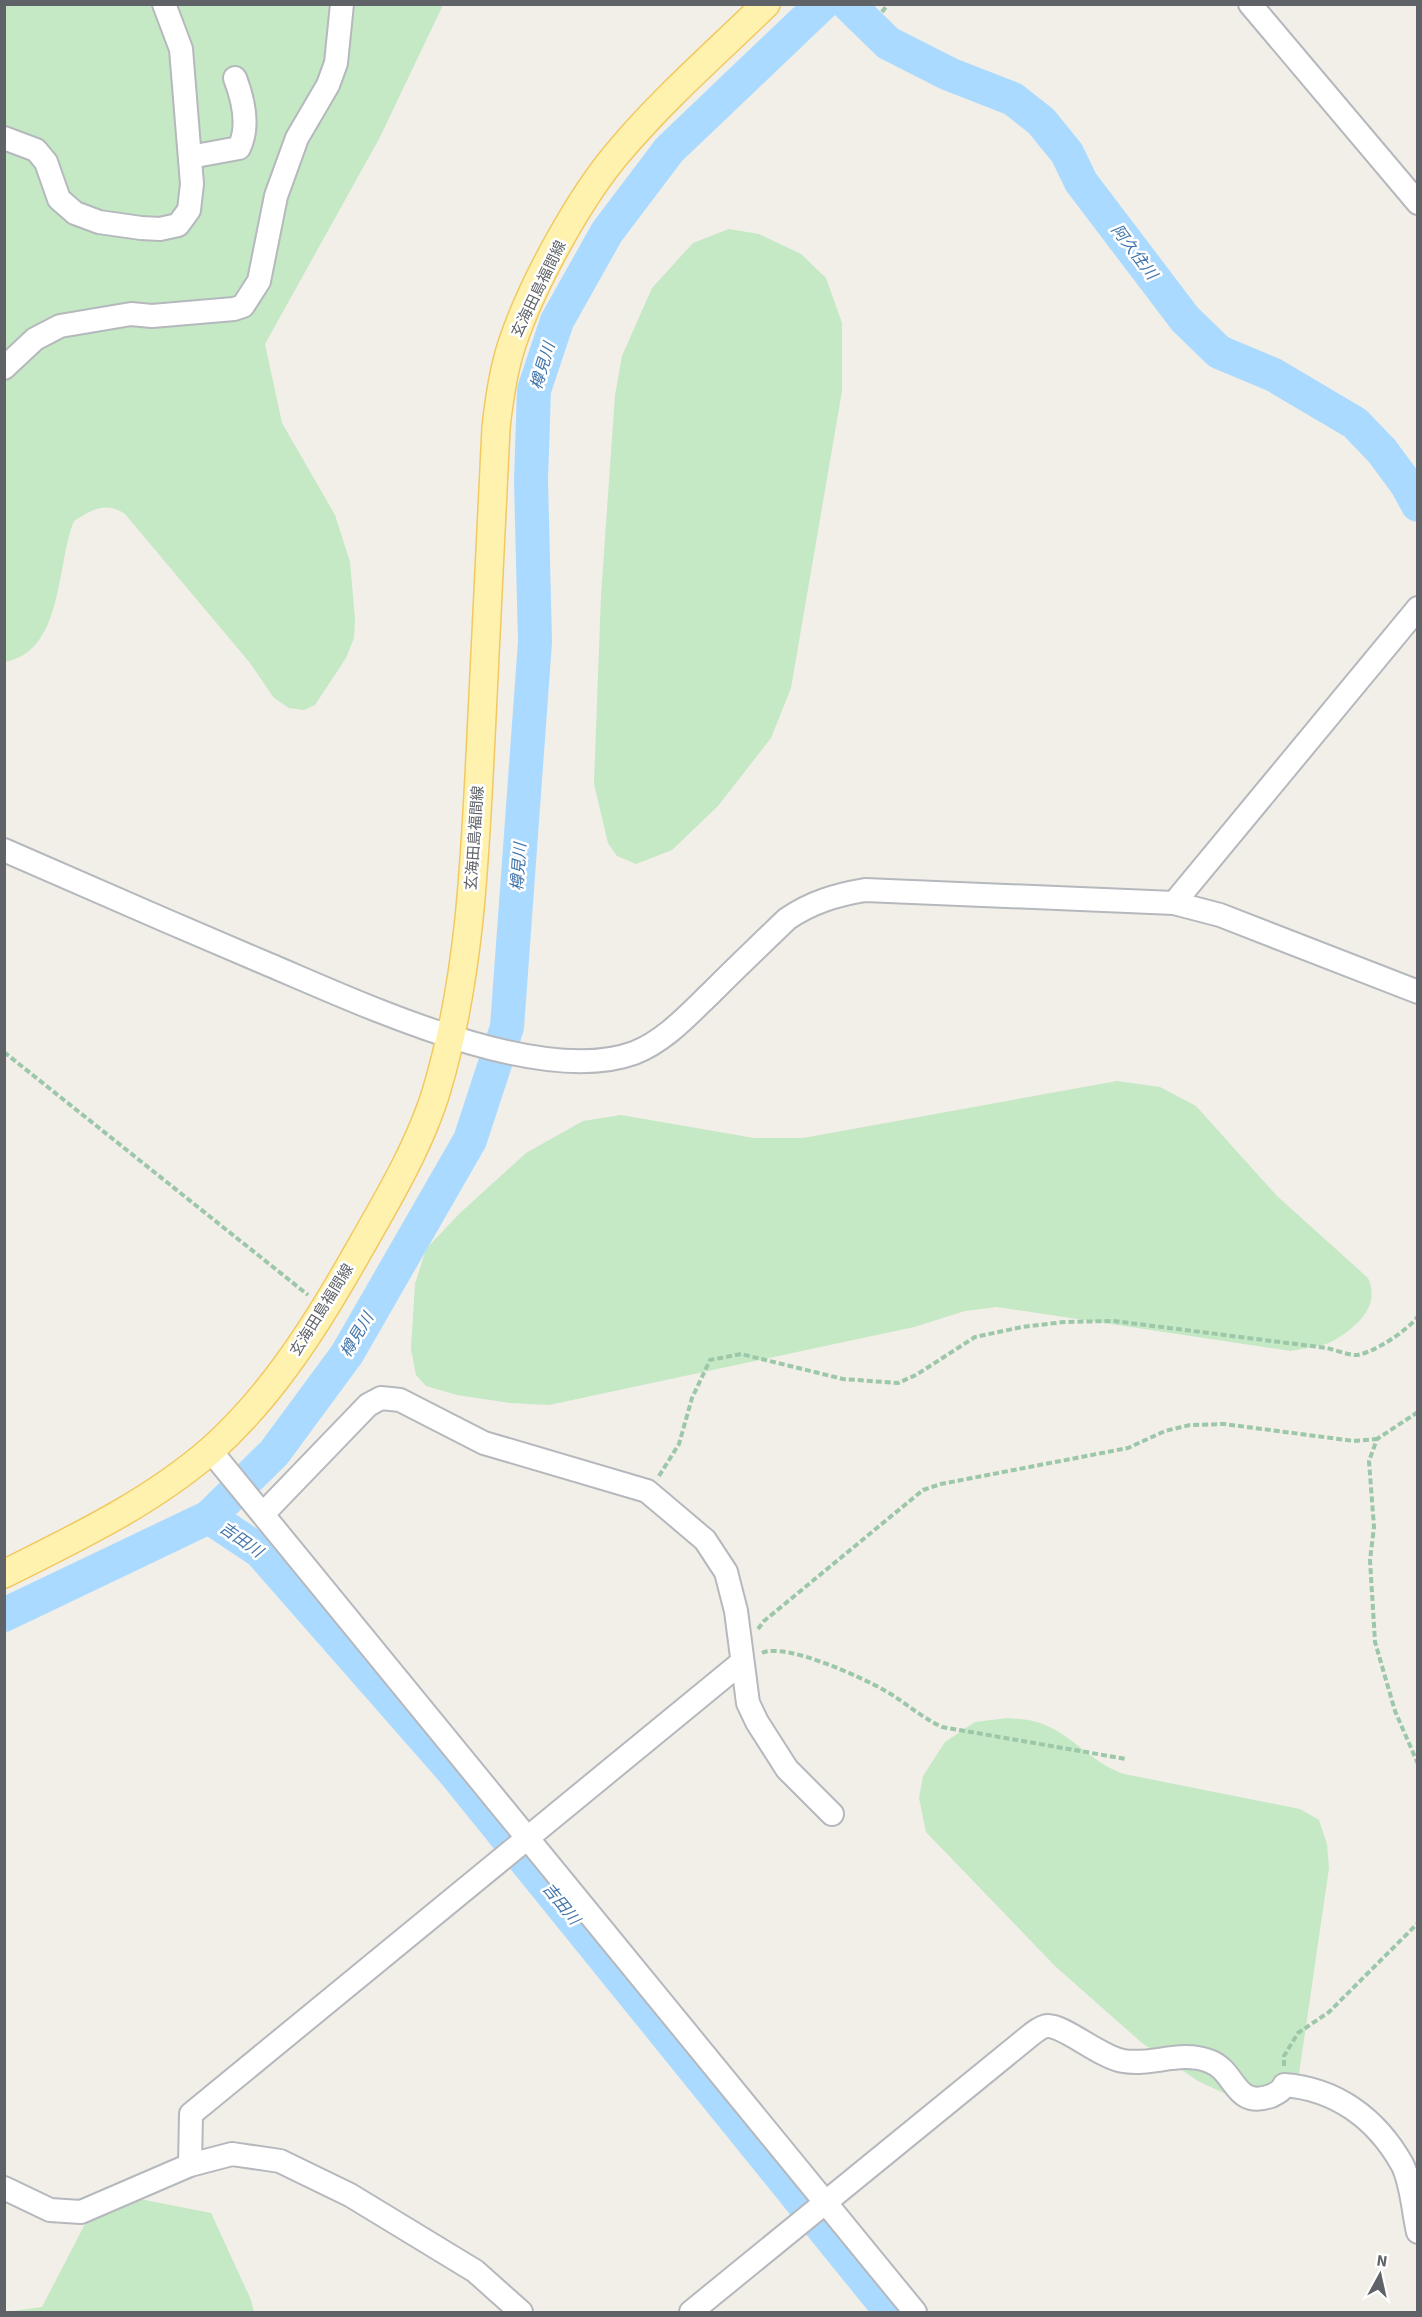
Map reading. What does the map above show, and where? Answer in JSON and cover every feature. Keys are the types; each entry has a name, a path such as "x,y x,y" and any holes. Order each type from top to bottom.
{"main road":[{"name":"玄海田島福間線","path":"4,1575 142,1501 215,1456 282,1371 325,1309 418,1139 456,1038 464,976 472,885 496,429 501,388 512,344 558,246 619,151 658,108 766,4"}],"street":[{"path":"4,138 36,150 46,162 59,199 75,213 99,222 141,228 171,228 185,218 192,184 181,49 164,4"},
{"path":"4,368 35,339 60,326 131,314 152,316 234,309 243,306 259,281 276,196 297,138 328,85 336,63 342,4"},
{"path":"1250,4 1418,202"},
{"path":"190,157 239,148 244,126 244,108 235,78"},
{"path":"1174,903 1418,608"},
{"path":"4,850 362,1003 456,1038 521,1054 583,1063 611,1060 636,1052 671,1031 787,919 805,907 845,893 865,890 1174,903 1220,915 1418,992"},
{"path":"259,1509 368,1405 381,1398 400,1400 484,1443 647,1491 705,1540 726,1572 736,1611 748,1703 770,1744 787,1769 832,1814"},
{"path":"215,1456 915,2313"},
{"path":"190,2165 191,2114 742,1662"},
{"path":"691,2313 1032,2034 1048,2026 1059,2029 1103,2054 1123,2061 1142,2062 1177,2056 1210,2061 1223,2069 1241,2094 1250,2098 1263,2098 1276,2094 1284,2085 1310,2087 1338,2099 1355,2109 1373,2127 1402,2164 1418,2232"},
{"path":"4,2188 50,2210 81,2212 190,2165 232,2154 280,2161 320,2179 475,2271 521,2313"}],"path":[{"path":"882,12 888,4"},
{"path":"4,1052 325,1309"},
{"path":"647,1491 679,1444 692,1398 710,1360 741,1354 843,1379 898,1383 916,1375 975,1337 1022,1327 1064,1322 1151,1324 1326,1348 1357,1355 1415,1326 1418,1316"},
{"path":"742,1662 754,1634 764,1621 923,1490 940,1484 1128,1448 1165,1431 1190,1425 1224,1424 1354,1441 1377,1440 1418,1412"},
{"path":"1377,1440 1369,1461 1374,1527 1370,1569 1375,1642 1395,1711 1418,1764"},
{"path":"742,1662 768,1650 795,1654 844,1671 885,1690 918,1715 942,1727 1126,1759"},
{"path":"1284,2085 1284,2056 1298,2033 1329,2012 1418,1923"}],"green space":[{"path":"5,5 443,5 379,139 265,344 282,423 335,515 350,562 355,619 354,638 346,658 315,705 304,710 289,708 274,698 250,663 125,514 111,508 86,513 74,521 68,539 55,604 48,624 38,641 24,655 5,662"},
{"path":"729,229 759,234 801,254 826,278 842,323 842,391 791,688 771,738 718,806 672,850 636,864 617,856 608,843 594,784 601,596 615,395 622,356 652,288 693,243"},
{"path":"1117,1081 1160,1087 1196,1106 1277,1196 1368,1278 1371,1288 1369,1307 1358,1322 1329,1343 1291,1351 997,1307 965,1311 914,1327 549,1405 510,1403 457,1395 426,1386 416,1375 411,1349 415,1284 426,1249 459,1214 526,1153 583,1121 621,1115 754,1138 803,1138"},
{"path":"1007,1718 1032,1721 1051,1728 1101,1763 1124,1774 1300,1809 1319,1820 1327,1844 1329,1868 1299,2074 1293,2090 1230,2096 1198,2081 1142,2043 1055,1966 926,1832 919,1798 923,1776 945,1742 975,1722"},
{"path":"114,2194 211,2213 251,2300 254,2312 5,2312 42,2307 85,2224"}],"waterway":[{"name":"樽見川","path":"4,1615 209,1517 274,1453 347,1354 470,1140 507,1027 535,642 531,480 534,390 557,321 607,232 669,150 822,4"},
{"name":"阿久住川","path":"848,4 888,43 949,74 1013,99 1041,121 1067,153 1081,182 1185,319 1219,352 1274,375 1355,423 1382,451 1407,485 1418,505"},
{"name":"吉田川","path":"209,1517 260,1551 453,1771 891,2312"}]}
